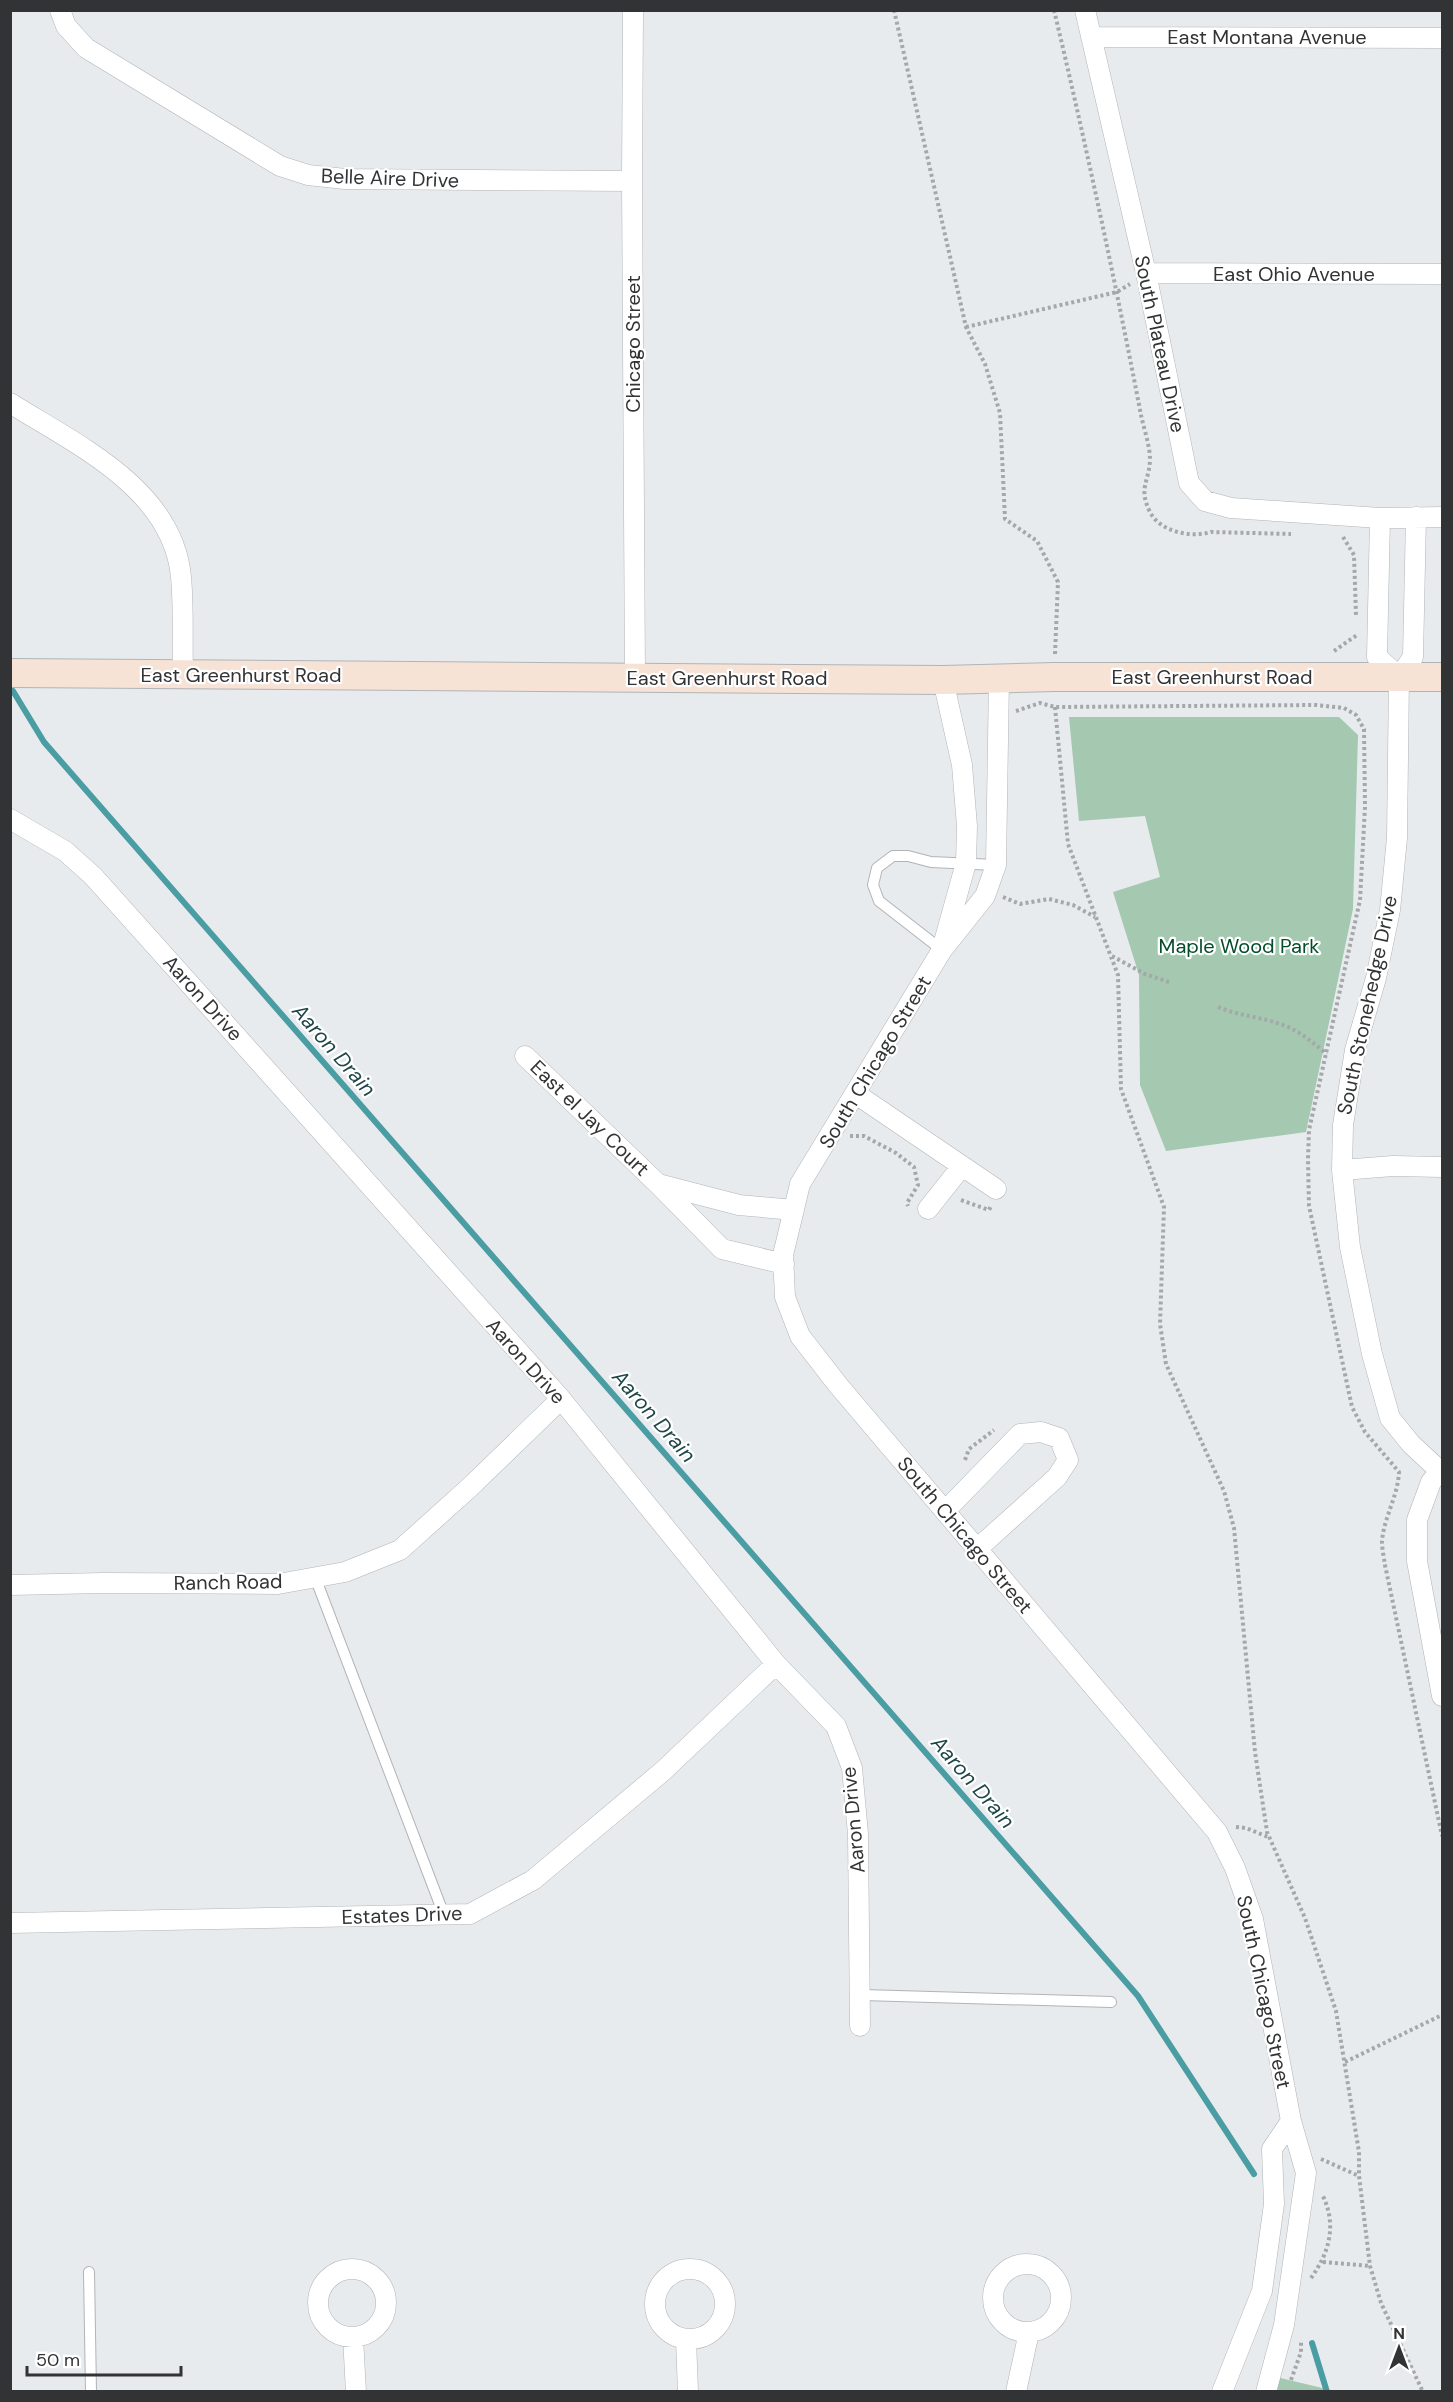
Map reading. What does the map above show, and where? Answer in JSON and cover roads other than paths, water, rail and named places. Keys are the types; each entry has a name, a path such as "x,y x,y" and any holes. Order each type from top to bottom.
{"main road":[{"name":"East Greenhurst Road","path":"10,674 943,680 1054,677 1443,677"}],"street":[{"name":"Belle Aire Drive","path":"60,10 66,26 86,48 280,166 308,175 345,179 632,181"},
{"name":"Chicago Street","path":"633,10 635,677"},
{"name":"South Plateau Drive","path":"1085,10 1146,273 1189,483 1205,501 1231,508 1380,518 1443,517"},
{"name":"East Montana Avenue","path":"1091,37 1443,38"},
{"name":"East Ohio Avenue","path":"1146,273 1443,274"},
{"path":"10,403 109,465 136,489 157,515 174,546 181,576 183,674"},
{"name":"South Stonehedge Drive","path":"1416,517 1413,657 1399,677 1397,838 1390,910 1376,978 1355,1050 1342,1125 1342,1170 1350,1247 1372,1354 1390,1418 1411,1444 1441,1471 1431,1482 1417,1520 1417,1561 1443,1696"},
{"path":"1380,518 1377,657 1399,677"},
{"name":"South Chicago Street","path":"999,678 996,865 985,896 942,950 800,1184 783,1255 785,1297 800,1336 1217,1832 1235,1868 1253,1919 1291,2121 1306,2173 1284,2325 1266,2391"},
{"name":"South Chicago Street","path":"942,950 966,863 967,826 962,765 943,680"},
{"name":"Aaron Drive","path":"10,819 65,851 93,876 561,1399 776,1664 836,1726 852,1768 858,1834 859,1960 862,1995 860,2026"},
{"name":"East el Jay Court","path":"525,1056 658,1184 739,1204 794,1210"},
{"path":"856,1094 962,1166 995,1195"},
{"path":"920,1211 962,1166"},
{"path":"1342,1170 1393,1166 1443,1167"},
{"path":"658,1184 722,1249 784,1264"},
{"name":"Ranch Road","path":"10,1585 103,1582 278,1584 345,1572 400,1550 469,1488 561,1399"},
{"path":"945,1511 1020,1434 1041,1432 1059,1438 1068,1460 1057,1477 977,1549"},
{"name":"Estates Drive","path":"10,1923 470,1914 534,1880 663,1771 776,1664"},
{"path":"1222,2391 1262,2291 1274,2204 1272,2149 1291,2121"},
{"path":"1016,2391 1029,2332"},
{"path":"352,2337 356,2391"},
{"path":"686,2339 688,2391"}],"lane":[{"path":"942,950 879,901 873,885 877,868 893,856 908,856 931,862 996,865"},
{"path":"315,1577 444,1915"},
{"path":"862,1995 1111,2002"},
{"path":"89,2272 91,2391"}],"waterway":[{"name":"Aaron Drain","path":"13,691 44,742 1138,1996 1254,2174"},
{"name":"Aaron Drain","path":"1312,2343 1327,2392"}],"park label":[{"name":"Maple Wood Park","path":"1239,946"}]}
